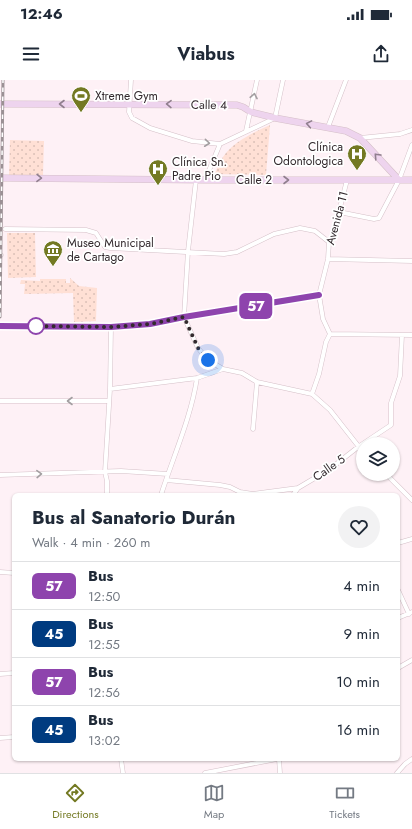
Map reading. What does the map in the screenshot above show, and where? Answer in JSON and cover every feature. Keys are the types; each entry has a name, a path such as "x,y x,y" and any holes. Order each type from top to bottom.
{"street":[{"path":"131,80 129,112 132,118 150,128 192,141 220,144 275,118 283,80"},
{"path":"246,131 257,80"},
{"path":"328,127 346,80"},
{"name":"Calle 4","path":"0,104 237,105 251,112 346,131 360,138 394,135 412,130"},
{"path":"360,138 392,177 399,180 412,180"},
{"path":"204,180 220,144"},
{"path":"339,212 369,218 379,218 399,180 412,145"},
{"name":"Calle 2","path":"0,178 347,180 392,177"},
{"path":"196,180 188,251 184,317 198,348 208,360 223,369 242,373 257,382 312,394 330,410 356,444"},
{"name":"Avenida 11","path":"330,334 323,319 319,295 328,259 329,242 332,239 347,180"},
{"path":"5,229 86,230 96,234 105,247 110,248 224,254 236,252 274,234 300,228 315,231 329,242"},
{"path":"328,259 412,261"},
{"path":"0,326 111,327 150,324 319,295"},
{"path":"107,493 105,472 110,389 111,327"},
{"path":"312,394 319,374 326,342 330,334 412,335"},
{"name":"Calle 5","path":"372,437 391,424 391,403 400,376 402,335"},
{"path":"110,389 197,378 223,369"},
{"path":"162,493 185,425 196,388 197,378"},
{"path":"253,429 257,382"},
{"path":"0,401 109,401"},
{"name":"Calle 5","path":"260,493 298,488 330,469 356,449"},
{"path":"0,475 105,472 149,472 168,474"},
{"name":"Calle 5","path":"166,480 220,485 246,493"},
{"path":"393,481 412,500"},
{"path":"294,493 298,488"},
{"path":"400,542 412,539"},
{"path":"0,572 12,573"},
{"path":"400,594 410,613 400,617"},
{"path":"400,667 412,660"},
{"path":"0,674 12,673"},
{"path":"0,738 12,737"},
{"path":"396,773 412,759"},
{"path":"121,761 123,773"},
{"path":"205,773 268,761"},
{"path":"278,761 280,773"}],"shaded area":[{"path":"270,125 266,175 215,174 218,165 232,147 251,134"},
{"path":"10,140 44,141 43,175 9,175"},
{"path":"7,233 35,233 36,277 8,278"},
{"path":"70,278 79,286 97,288 96,321 74,322 73,293 24,294 25,284 20,284 21,280 40,281 40,279 66,279 66,283 70,283"}],"railway":[{"path":"0,317 3,80"}],"bus line":[{"name":"57","path":"0,326 111,327 150,324 319,295"}],"place":[{"name":"Xtreme Gym","path":"81,113"},
{"name":"Clínica Odontologica","path":"357,171"},
{"name":"Clínica Sn. Padre Pio","path":"158,186"},
{"name":"Museo Municipal de Cartago","path":"53,267"}],"route":[{"path":"36,326 34,326 111,327 150,324 184,317 198,348 208,360"}]}
